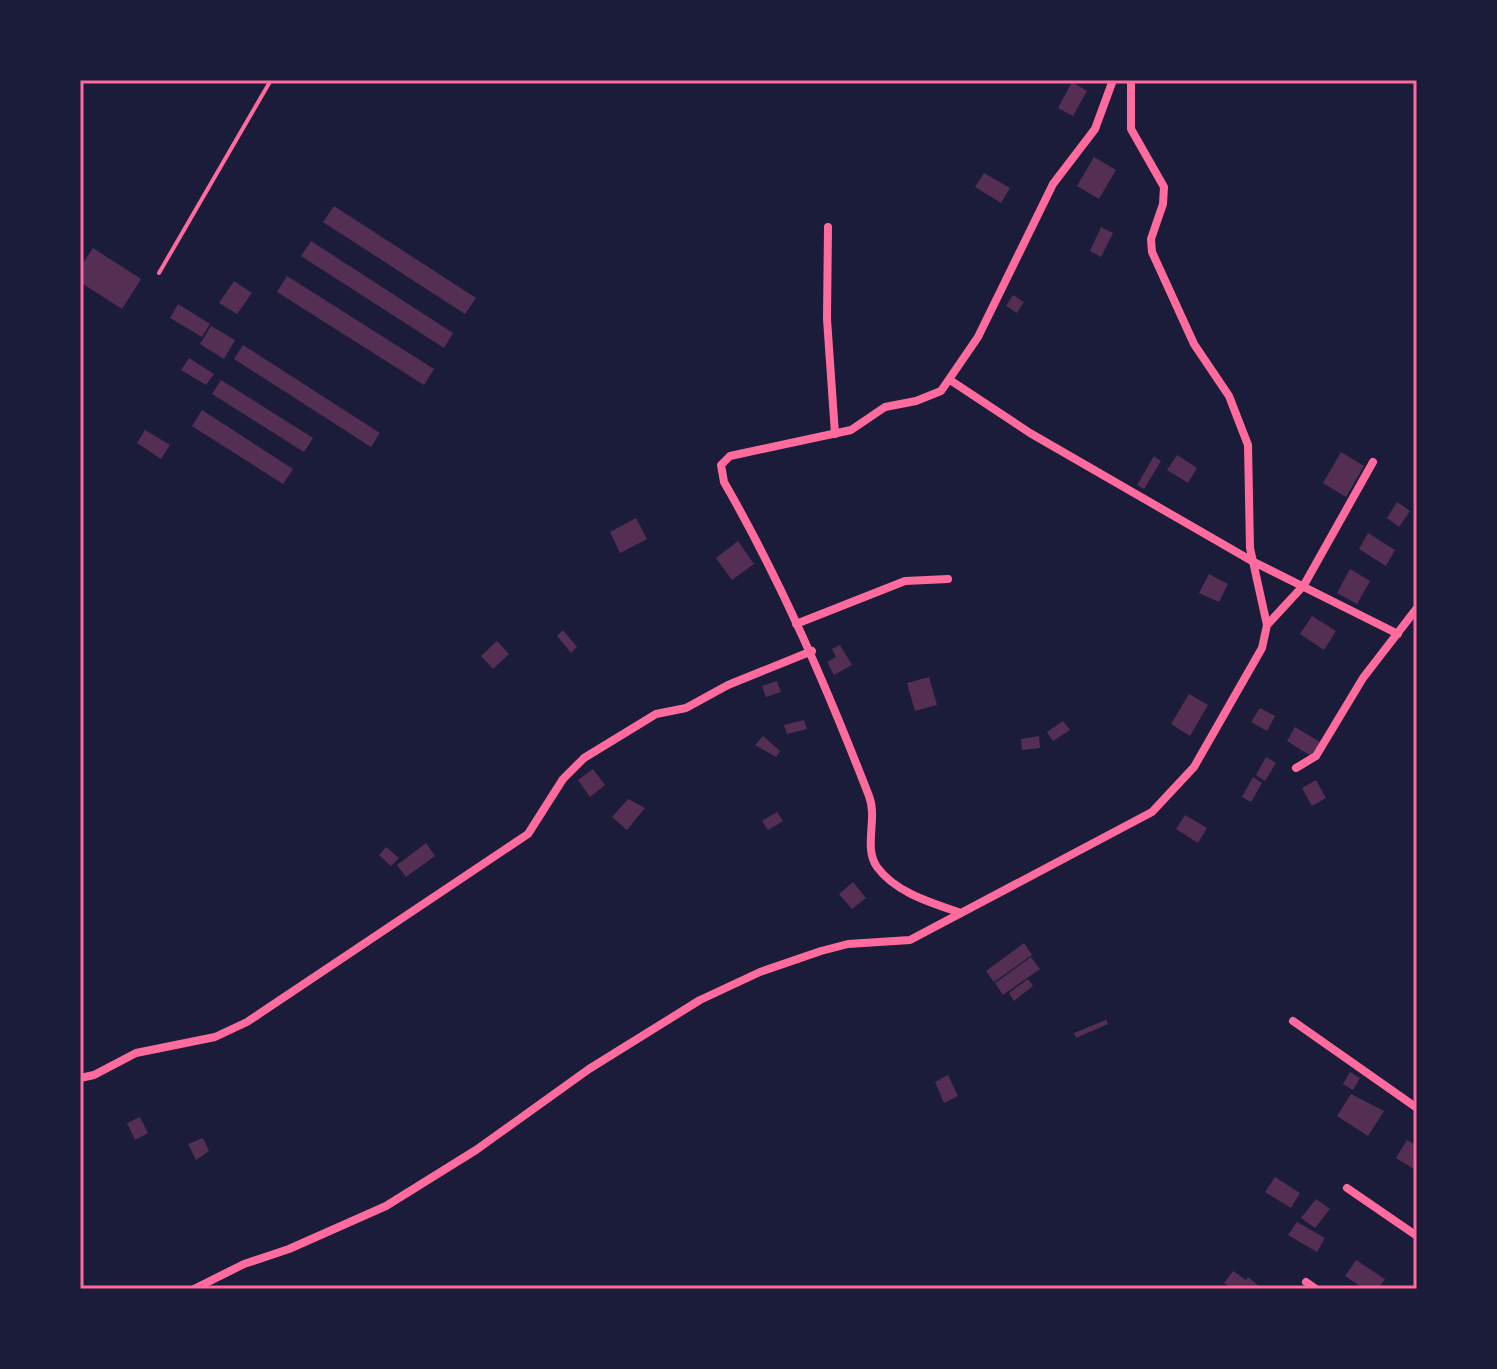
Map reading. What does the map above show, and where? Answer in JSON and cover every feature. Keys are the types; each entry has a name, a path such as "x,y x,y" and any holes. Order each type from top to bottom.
{"street":[{"path":"961,913 918,898 876,865 870,849 874,813 812,651 724,482 721,465 730,456 851,430 885,407 916,401 941,391 978,337 1053,184 1095,129 1113,80"},
{"path":"194,1289 244,1264 289,1249 386,1206 476,1150 589,1069 700,1000 760,972 821,951 848,944 910,940 1152,812 1194,767 1262,648 1267,625 1252,561 1247,514 1248,445 1229,396 1194,344 1152,252 1151,239 1163,204 1164,187 1131,129 1131,80"},
{"path":"828,227 827,319 835,434"},
{"path":"950,380 1030,433 1252,561 1398,634"},
{"path":"1267,625 1304,585 1373,462"},
{"path":"796,624 905,581 948,579"},
{"path":"1296,768 1316,756 1342,709 1417,608"},
{"path":"80,1078 94,1075 136,1053 159,1046 188,1045 247,1022 528,834 563,779 584,758 656,714 686,708 728,685 812,651"},
{"path":"1293,1021 1417,1108"},
{"path":"1347,1188 1417,1236"},
{"path":"1306,1282 1316,1289"}],"lane":[{"path":"159,273 271,80"}],"building":[{"path":"1072,82 1087,91 1073,116 1058,108"},
{"path":"1094,157 1116,170 1099,199 1077,186"},
{"path":"984,173 1010,188 1001,203 975,187"},
{"path":"334,206 476,298 465,314 323,222"},
{"path":"1101,227 1113,233 1101,257 1090,251"},
{"path":"311,241 453,333 444,348 301,256"},
{"path":"93,248 141,279 122,309 80,282 80,268"},
{"path":"287,276 434,369 424,385 277,292"},
{"path":"234,281 252,293 237,314 219,303"},
{"path":"1013,295 1024,302 1017,313 1006,306"},
{"path":"178,304 210,324 202,337 170,318"},
{"path":"211,326 235,340 224,359 200,344"},
{"path":"243,345 380,433 371,447 234,359"},
{"path":"189,358 214,374 206,385 181,370"},
{"path":"221,380 313,438 304,452 212,394"},
{"path":"202,410 293,469 283,484 192,426"},
{"path":"145,430 170,445 161,459 137,443"},
{"path":"1341,452 1364,466 1346,497 1323,483"},
{"path":"1177,455 1197,468 1188,483 1167,470"},
{"path":"1154,456 1161,461 1144,489 1137,485"},
{"path":"1397,502 1410,511 1399,527 1387,518"},
{"path":"636,518 647,539 620,553 610,532"},
{"path":"1368,533 1395,550 1386,566 1359,549"},
{"path":"738,541 754,564 732,580 716,558"},
{"path":"1350,569 1370,581 1357,604 1337,593"},
{"path":"1209,574 1228,584 1219,602 1199,593"},
{"path":"1312,616 1336,631 1324,650 1300,634"},
{"path":"563,630 577,647 571,653 557,636"},
{"path":"497,641 509,654 493,669 481,656"},
{"path":"840,645 852,665 834,675 827,662 836,657 832,649"},
{"path":"929,677 937,705 915,711 907,683"},
{"path":"777,681 781,692 766,697 762,686"},
{"path":"1189,694 1208,705 1190,736 1171,724"},
{"path":"1260,708 1275,716 1267,731 1251,722"},
{"path":"804,720 807,729 787,734 784,725"},
{"path":"1063,721 1070,730 1053,741 1047,732"},
{"path":"1295,727 1320,742 1311,756 1287,741"},
{"path":"763,736 780,751 776,757 755,745"},
{"path":"1039,736 1040,748 1022,750 1021,739"},
{"path":"1266,757 1276,763 1265,781 1256,775"},
{"path":"593,769 605,785 590,797 578,780"},
{"path":"1253,777 1262,783 1251,802 1242,797"},
{"path":"1316,780 1326,798 1312,806 1302,788"},
{"path":"628,799 645,808 627,830 612,817"},
{"path":"777,812 783,821 768,830 762,821"},
{"path":"1185,815 1207,828 1198,843 1176,829"},
{"path":"426,843 435,856 406,877 397,865"},
{"path":"386,847 399,858 391,866 379,855"},
{"path":"853,882 866,898 852,909 839,894"},
{"path":"1024,943 1032,955 994,982 986,971"},
{"path":"1031,957 1040,969 1003,995 995,983"},
{"path":"1028,979 1033,986 1014,1001 1009,993"},
{"path":"1106,1020 1108,1024 1076,1038 1074,1033"},
{"path":"1350,1072 1360,1078 1353,1090 1343,1084"},
{"path":"948,1075 958,1096 944,1103 935,1082"},
{"path":"1351,1094 1384,1111 1368,1136 1337,1116"},
{"path":"140,1117 148,1133 135,1140 127,1123"},
{"path":"203,1138 209,1151 196,1160 188,1144"},
{"path":"1407,1140 1417,1146 1417,1171 1396,1158"},
{"path":"1275,1177 1300,1193 1291,1208 1265,1192"},
{"path":"1316,1199 1330,1209 1315,1228 1301,1218"},
{"path":"1297,1222 1325,1238 1317,1252 1288,1235"},
{"path":"1356,1260 1385,1279 1378,1289 1364,1289 1345,1276"},
{"path":"1233,1271 1259,1286 1232,1289 1224,1283"}]}
